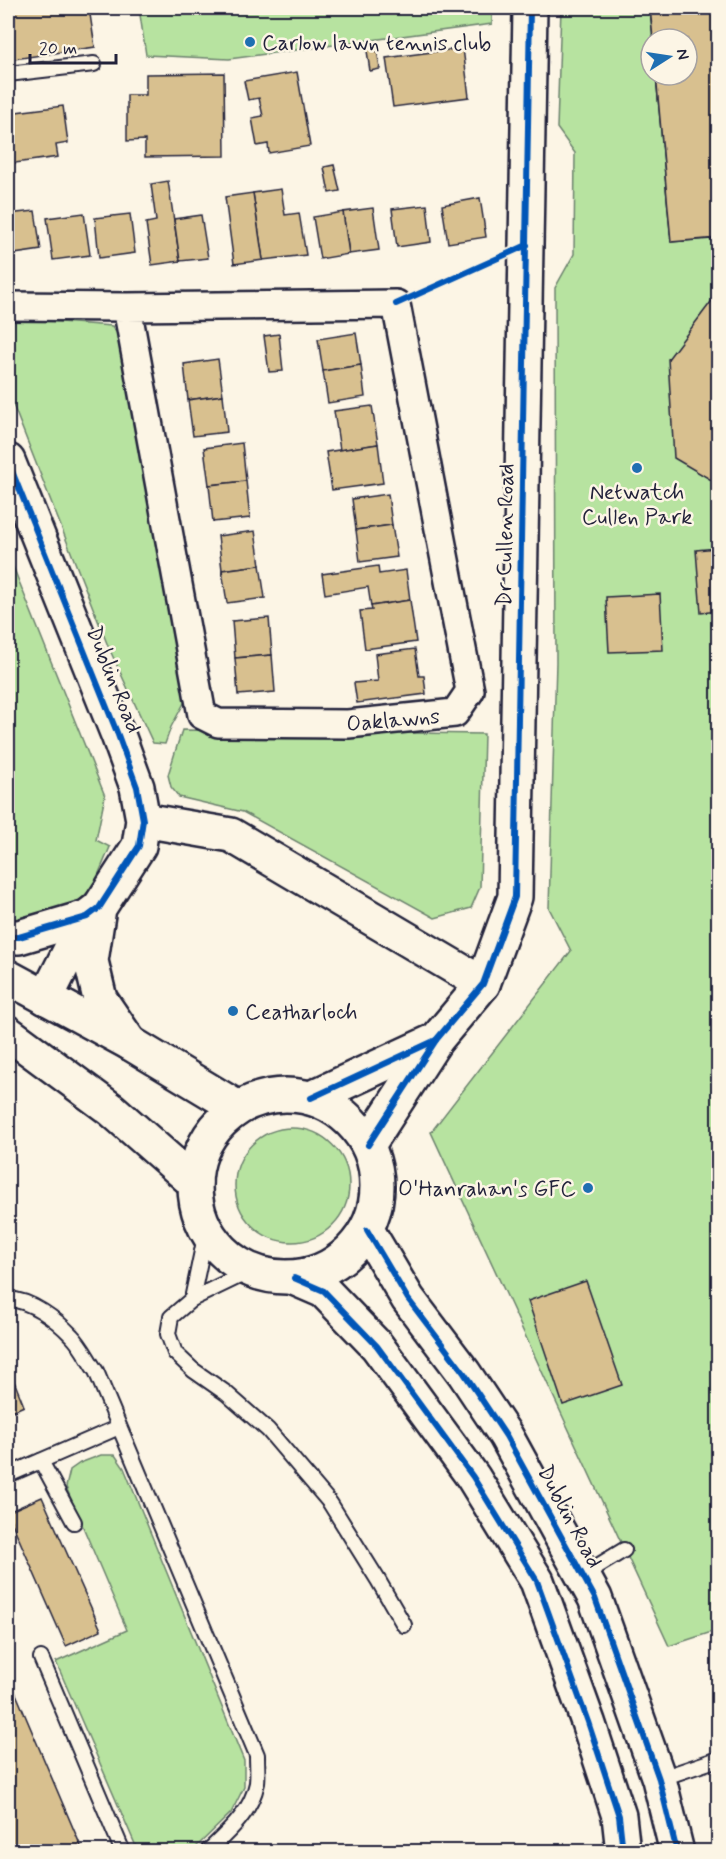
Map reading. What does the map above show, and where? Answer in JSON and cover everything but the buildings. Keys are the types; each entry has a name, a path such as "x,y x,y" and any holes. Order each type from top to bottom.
{"main road":[{"name":"Dr Cullen Road","path":"368,1145 436,1040 483,984 515,897 530,8"},
{"name":"Dublin Road","path":"8,461 137,787 143,820 139,846 93,913 91,961 100,999 129,1043"},
{"path":"143,820 231,835 483,984"},
{"path":"8,937 19,937 93,913"},
{"path":"93,913 53,1002 18,1041 112,1110 195,1184"},
{"path":"8,977 129,1043 238,1108"},
{"path":"311,1098 436,1040"},
{"path":"286,1094 311,1098 334,1108 348,1119 368,1145 377,1173 377,1203 367,1230 348,1254 323,1271 294,1278 271,1277 250,1271 225,1255 207,1232 197,1209 195,1184 201,1154 215,1128 238,1108 261,1098 286,1094"},
{"name":"Dublin Road","path":"367,1230 408,1299 464,1373 506,1436 595,1598 659,1779 677,1851"},
{"path":"294,1278 324,1291 377,1346 473,1477 537,1581 619,1816 623,1851"}],"street":[{"name":"Oaklawns","path":"8,306 396,304 470,691 455,713 348,724 218,723 202,715 127,307"}],"lane":[{"path":"8,74 94,64"},
{"path":"192,1299 207,1232"},
{"path":"250,1271 192,1299 171,1317 168,1334 175,1353 268,1430 314,1484 336,1512 404,1625"},
{"path":"8,1299 14,1299 40,1310 73,1336 96,1371 257,1755 257,1782 250,1803 235,1825 207,1851"},
{"path":"8,1475 119,1427"},
{"path":"41,1461 74,1522"},
{"path":"583,1575 624,1551"},
{"path":"41,1658 123,1851"},
{"path":"659,1779 718,1759"}],"green space":[{"name":"Carlow lawn tennis club","path":"139,8 492,8 492,24 229,59 146,55"},
{"name":"O'Hanrahan's GFC","path":"561,8 718,8 718,1630 669,1646 431,1132 571,951 549,908 556,662 555,288 574,254 575,153 557,128"},
{"path":"8,318 112,326 120,338 189,694 171,727 165,744 153,743 108,646 8,392"},
{"path":"8,554 105,796 96,840 110,847 93,887 71,909 8,926"},
{"path":"182,730 484,734 480,887 471,908 435,918 243,812 179,797 171,787 168,775"},
{"path":"292,1128 314,1133 332,1145 344,1163 349,1185 344,1207 332,1225 314,1237 292,1242 270,1237 252,1225 240,1207 235,1185 240,1163 252,1145 270,1133"},
{"path":"101,1455 115,1455 124,1468 244,1761 244,1787 231,1813 192,1851 138,1851 56,1662 127,1630 66,1487 70,1470 80,1463"}],"cycle path":[{"path":"368,1145 436,1040 483,984 515,897 530,8"},
{"path":"396,304 527,245"},
{"path":"8,461 118,735 137,787 143,820 139,846 99,908 87,917 19,937 8,937"},
{"path":"311,1098 436,1040"},
{"path":"367,1230 408,1299 464,1373 506,1436 595,1598 659,1779 677,1852"},
{"path":"294,1278 324,1291 377,1346 473,1477 537,1581 619,1816 623,1852"}],"place":[{"name":"Carlow lawn tennis club","path":"250,42"},
{"name":"Netwatch Cullen Park","path":"637,468"},
{"name":"Ceatharloch","path":"233,1011"},
{"name":"O'Hanrahan's GFC","path":"588,1188"}]}
